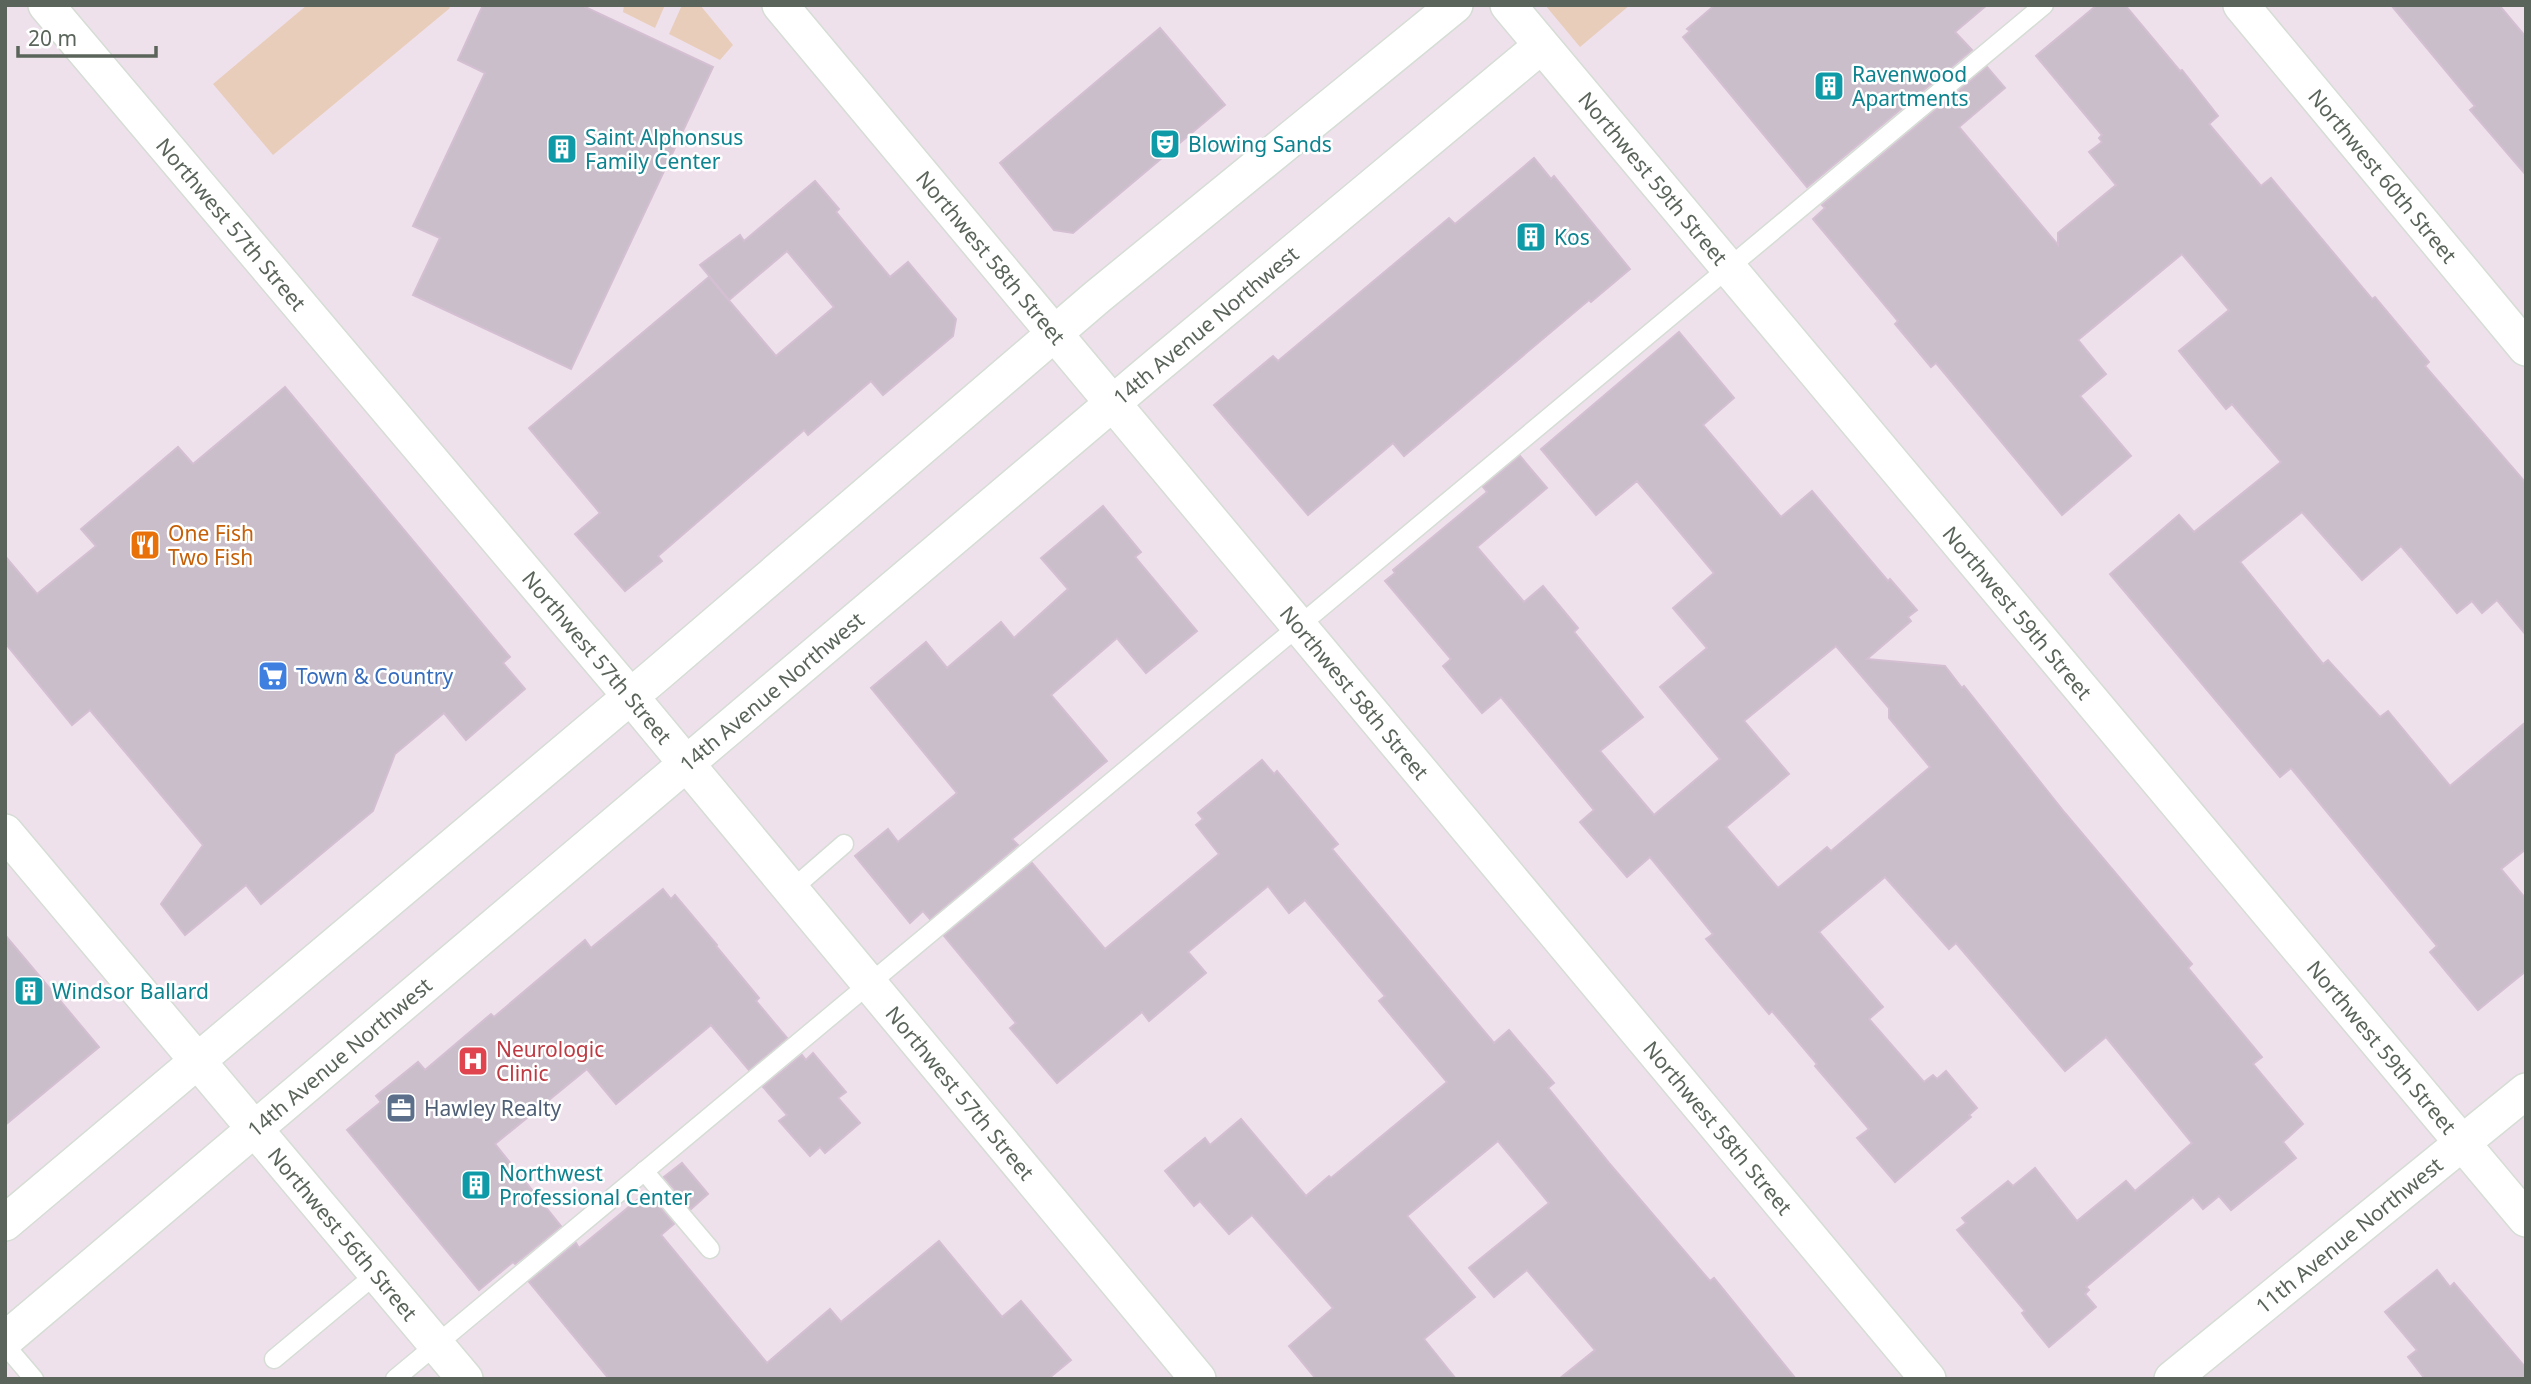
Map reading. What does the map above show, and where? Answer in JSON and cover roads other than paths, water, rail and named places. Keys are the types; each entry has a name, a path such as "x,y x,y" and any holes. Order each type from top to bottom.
{"street":[{"name":"Northwest 57th Street","path":"46,5 631,697 1198,1379"},
{"name":"Northwest 58th Street","path":"780,5 1928,1379"},
{"path":"5,1223 631,697 1055,334 1455,5"},
{"name":"Northwest 59th Street","path":"1508,5 2526,1219"},
{"name":"Northwest 60th Street","path":"2241,5 2526,348"},
{"name":"14th Avenue Northwest","path":"5,1343 685,764 1541,46"},
{"name":"Northwest 56th Street","path":"5,832 465,1379"},
{"name":"11th Avenue Northwest","path":"2172,1379 2526,1091"}],"lane":[{"path":"395,1379 2044,5"},
{"path":"791,890 844,844"},
{"path":"644,1171 710,1249"},
{"path":"274,1359 376,1274"},
{"path":"5,1343 34,1379"}],"place":[{"name":"Ravenwood Apartments","path":"1829,86"},
{"name":"Blowing Sands","path":"1165,144"},
{"name":"Saint Alphonsus Family Center","path":"562,149"},
{"name":"Kos","path":"1531,237"},
{"name":"One Fish Two Fish","path":"145,545"},
{"name":"Town & Country","path":"273,676"},
{"name":"Windsor Ballard","path":"29,991"},
{"name":"Neurologic Clinic","path":"473,1061"},
{"name":"Hawley Realty","path":"401,1108"},
{"name":"Northwest Professional Center","path":"476,1185"}]}
